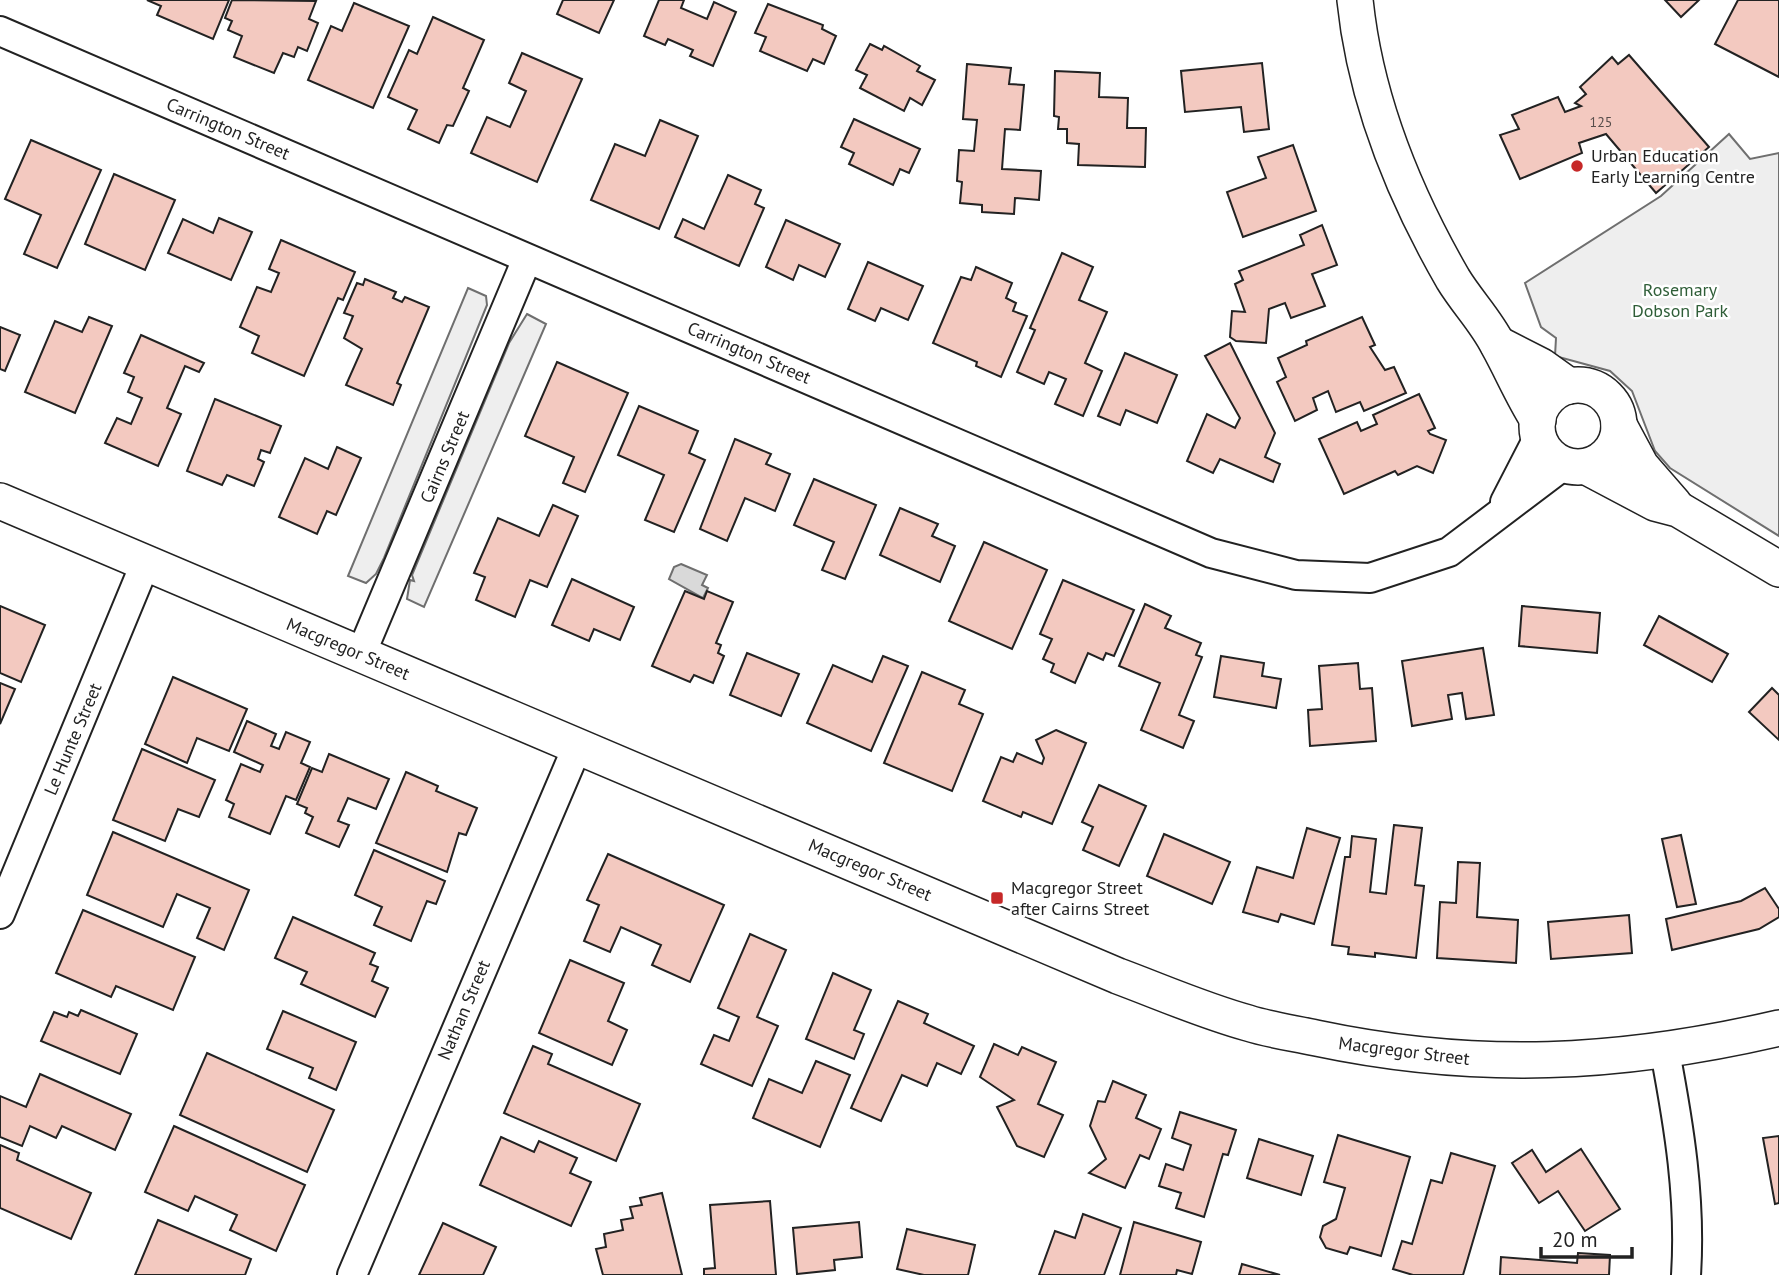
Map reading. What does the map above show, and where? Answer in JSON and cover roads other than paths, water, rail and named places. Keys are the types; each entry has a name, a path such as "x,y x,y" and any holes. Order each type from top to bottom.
{"street":[{"path":"1355,0 1380,116 1411,201 1454,280 1498,344 1548,454 1655,503 1678,509 1779,569"},
{"name":"Carrington Street","path":"0,31 1211,553 1296,575 1370,578 1449,552 1500,510 1575,466"},
{"name":"Cairns Street","path":"360,654 527,259"},
{"path":"1498,344 1541,366 1569,386"},
{"path":"1538,429 1544,402 1553,392 1569,386 1584,385 1603,392 1612,401 1619,425 1641,466 1678,509"},
{"path":"1575,466 1611,451 1618,438 1619,425"},
{"name":"Carrington Street","path":"1500,510 1538,429"},
{"name":"Macgregor Street","path":"0,501 1118,976 1248,1024 1366,1048 1473,1060 1567,1061 1665,1052 1779,1028"},
{"name":"Le Hunte Street","path":"0,914 145,564"},
{"name":"Nathan Street","path":"352,1275 578,745"},
{"path":"1665,1052 1686,1183 1686,1275"}],"place":[{"name":"Urban Education Early Learning Centre","path":"1577,166"},
{"name":"Macgregor Street after Cairns Street","path":"997,898"}],"park label":[{"name":"Rosemary Dobson Park","path":"1680,300"}]}
